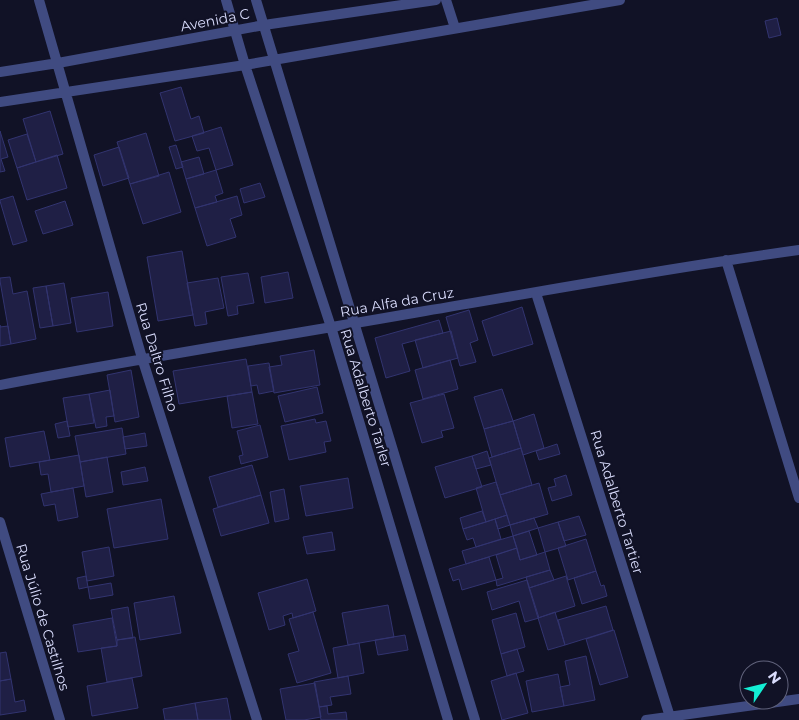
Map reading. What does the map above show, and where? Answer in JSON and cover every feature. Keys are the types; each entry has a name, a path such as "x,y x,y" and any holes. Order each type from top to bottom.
{"street":[{"name":"Rua Daltro Filho","path":"39,0 142,358 257,720"},
{"name":"Rua Adalberto Tarler","path":"226,0 331,327 448,720"},
{"name":"Rua Adalberto Tarler","path":"256,0 475,720"},
{"name":"Avenida C","path":"0,72 264,25 436,0"},
{"path":"446,0 455,28"},
{"path":"0,102 245,64 620,0"},
{"name":"Rua Alfa da Cruz","path":"0,385 142,358 354,324 726,260 799,250"},
{"path":"726,260 799,498"},
{"name":"Rua Adalberto Tartier","path":"536,292 670,718"},
{"name":"Rua Júlio de Castilhos","path":"0,522 60,720"},
{"path":"646,720 799,699"}],"building":[{"path":"777,18 781,35 769,38 765,21"},
{"path":"181,87 191,119 199,116 204,133 175,141 160,93"},
{"path":"50,111 63,154 36,162 23,119"},
{"path":"221,127 233,165 216,170 209,148 197,151 192,136"},
{"path":"0,131 8,157 1,159 5,171 0,172"},
{"path":"146,133 159,176 130,184 117,142"},
{"path":"27,134 36,162 17,168 8,140"},
{"path":"176,145 183,167 176,169 169,147"},
{"path":"119,147 129,178 103,186 94,155"},
{"path":"57,155 67,188 27,200 17,168"},
{"path":"199,157 204,174 186,179 181,162"},
{"path":"216,170 223,193 215,196 217,202 195,208 186,179"},
{"path":"169,172 181,212 143,224 130,184"},
{"path":"260,183 265,197 244,203 240,189"},
{"path":"13,196 27,241 13,245 0,200"},
{"path":"237,196 242,215 230,219 236,237 207,246 195,208"},
{"path":"65,201 73,225 43,234 35,211"},
{"path":"182,251 193,315 158,321 147,257"},
{"path":"288,272 293,298 265,303 261,277"},
{"path":"248,273 254,303 237,306 238,314 228,316 221,277"},
{"path":"10,277 13,294 27,291 36,339 11,344 0,281 0,278"},
{"path":"218,278 224,308 205,312 207,324 195,326 187,283"},
{"path":"64,283 71,323 53,326 46,286"},
{"path":"46,286 53,326 40,328 33,288"},
{"path":"108,292 113,326 77,332 71,298"},
{"path":"522,307 533,344 493,356 482,321"},
{"path":"469,310 478,340 470,343 476,362 460,366 446,317"},
{"path":"439,320 443,333 402,344 410,371 386,378 375,338"},
{"path":"8,326 11,344 0,346 0,327"},
{"path":"451,331 458,358 423,368 415,340"},
{"path":"314,350 320,385 274,393 269,367 282,365 280,356"},
{"path":"246,359 252,392 179,404 173,371"},
{"path":"450,360 458,389 423,399 415,370"},
{"path":"269,363 274,391 259,394 257,385 251,386 248,366"},
{"path":"131,370 139,417 115,422 107,375"},
{"path":"317,387 323,413 285,422 278,396"},
{"path":"502,389 513,421 484,429 474,397"},
{"path":"110,390 114,416 106,417 107,426 96,428 89,394"},
{"path":"252,392 258,424 232,428 227,396"},
{"path":"89,394 94,423 68,427 63,398"},
{"path":"444,394 454,428 441,431 443,437 422,443 410,403"},
{"path":"534,414 544,448 523,455 513,421"},
{"path":"315,419 316,423 326,421 331,441 324,442 326,452 289,460 281,426"},
{"path":"67,421 70,436 58,438 55,424"},
{"path":"513,421 521,448 492,457 484,429"},
{"path":"260,425 268,457 241,464 239,456 243,455 237,431"},
{"path":"122,428 126,454 80,462 75,436"},
{"path":"44,431 50,460 10,467 5,438"},
{"path":"145,433 147,446 125,449 123,437"},
{"path":"557,444 560,454 539,460 536,451"},
{"path":"521,448 532,485 500,495 489,458"},
{"path":"487,451 491,465 476,469 472,456"},
{"path":"79,455 84,486 51,492 48,474 41,475 39,462"},
{"path":"472,456 482,487 445,498 435,467"},
{"path":"107,457 113,492 86,497 80,462"},
{"path":"252,465 261,495 218,507 209,477"},
{"path":"145,467 148,481 123,485 121,472"},
{"path":"566,475 572,495 552,501 548,488 556,486 554,479"},
{"path":"348,478 353,508 306,516 300,486"},
{"path":"496,482 507,515 486,522 476,488"},
{"path":"539,483 548,514 510,525 500,495"},
{"path":"73,488 78,517 58,521 55,504 44,506 41,494"},
{"path":"284,489 289,519 275,522 270,492"},
{"path":"261,495 269,523 221,536 213,509"},
{"path":"161,499 168,539 114,548 107,509"},
{"path":"482,511 486,522 463,529 460,518"},
{"path":"507,515 510,525 498,529 495,519"},
{"path":"579,516 586,535 564,541 558,522"},
{"path":"534,518 538,528 513,536 510,525"},
{"path":"495,519 501,539 476,547 473,538 467,540 463,529"},
{"path":"558,522 566,546 545,552 538,528"},
{"path":"529,531 537,555 520,560 513,536"},
{"path":"332,532 335,550 307,554 303,537"},
{"path":"513,536 517,548 466,564 462,551"},
{"path":"586,539 596,571 568,580 558,548"},
{"path":"109,547 114,576 87,581 82,552"},
{"path":"517,548 520,560 545,552 550,570 497,586 496,580 503,578 496,555"},
{"path":"489,557 496,580 462,590 459,579 453,581 449,569"},
{"path":"550,570 554,580 529,588 526,577"},
{"path":"596,571 601,586 604,585 607,596 582,604 574,578"},
{"path":"86,576 88,587 79,589 77,578"},
{"path":"566,576 575,606 538,618 529,588"},
{"path":"307,579 316,611 293,618 292,613 283,616 285,625 269,630 258,593"},
{"path":"527,580 539,618 525,622 519,601 492,610 487,592"},
{"path":"111,583 113,595 90,599 88,587"},
{"path":"174,596 181,633 140,640 134,603"},
{"path":"388,605 394,637 348,645 342,613"},
{"path":"606,606 613,630 565,645 558,620"},
{"path":"128,607 133,638 117,640 111,610"},
{"path":"313,612 331,673 297,683 288,654 299,651 289,619"},
{"path":"555,612 565,645 548,650 538,618"},
{"path":"516,613 525,647 501,654 492,620"},
{"path":"112,618 117,646 78,652 73,625"},
{"path":"614,630 628,677 600,685 586,639"},
{"path":"405,635 408,650 378,655 375,640"},
{"path":"135,637 142,676 107,682 101,648 117,646 117,640"},
{"path":"359,643 364,673 338,678 333,648"},
{"path":"517,649 524,671 507,676 501,654"},
{"path":"6,652 11,679 0,681 0,653"},
{"path":"586,656 595,700 564,706 560,687 570,685 565,661"},
{"path":"516,673 528,713 502,720 491,681"},
{"path":"558,674 564,706 532,712 526,681"},
{"path":"348,676 351,694 330,697 332,705 319,707 314,682"},
{"path":"132,678 138,708 92,716 87,686"},
{"path":"11,679 15,702 24,700 26,711 0,715 0,681"},
{"path":"315,683 321,717 304,720 286,720 280,689"},
{"path":"227,698 231,720 198,720 195,703"},
{"path":"195,703 198,720 165,720 163,709"},
{"path":"327,706 328,714 346,712 347,720 321,720 319,707"}]}
